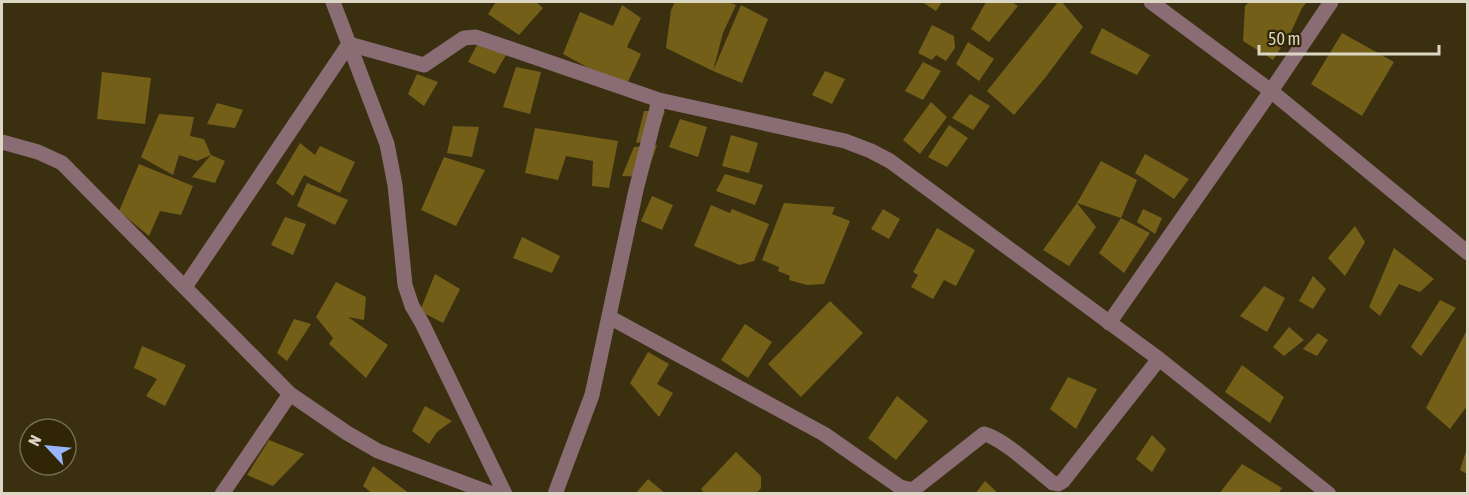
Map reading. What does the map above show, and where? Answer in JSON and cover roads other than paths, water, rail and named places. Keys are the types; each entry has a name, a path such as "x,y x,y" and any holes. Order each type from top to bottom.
{"street":[{"path":"333,2 387,144 405,285 412,306 506,494"},
{"path":"1151,2 1271,91 1467,253"},
{"path":"1109,323 1331,2"},
{"path":"349,44 424,65 464,38 476,37 660,100 845,141 871,151 890,161 1159,359 1329,494"},
{"path":"185,287 349,44"},
{"path":"555,494 592,395 636,190 660,100"},
{"path":"2,142 38,152 62,164 290,394 378,451 493,494"},
{"path":"609,316 824,434 900,487 913,490 984,434 1003,443 1053,483 1058,484 1063,481 1159,359"},
{"path":"222,494 290,394"}]}
